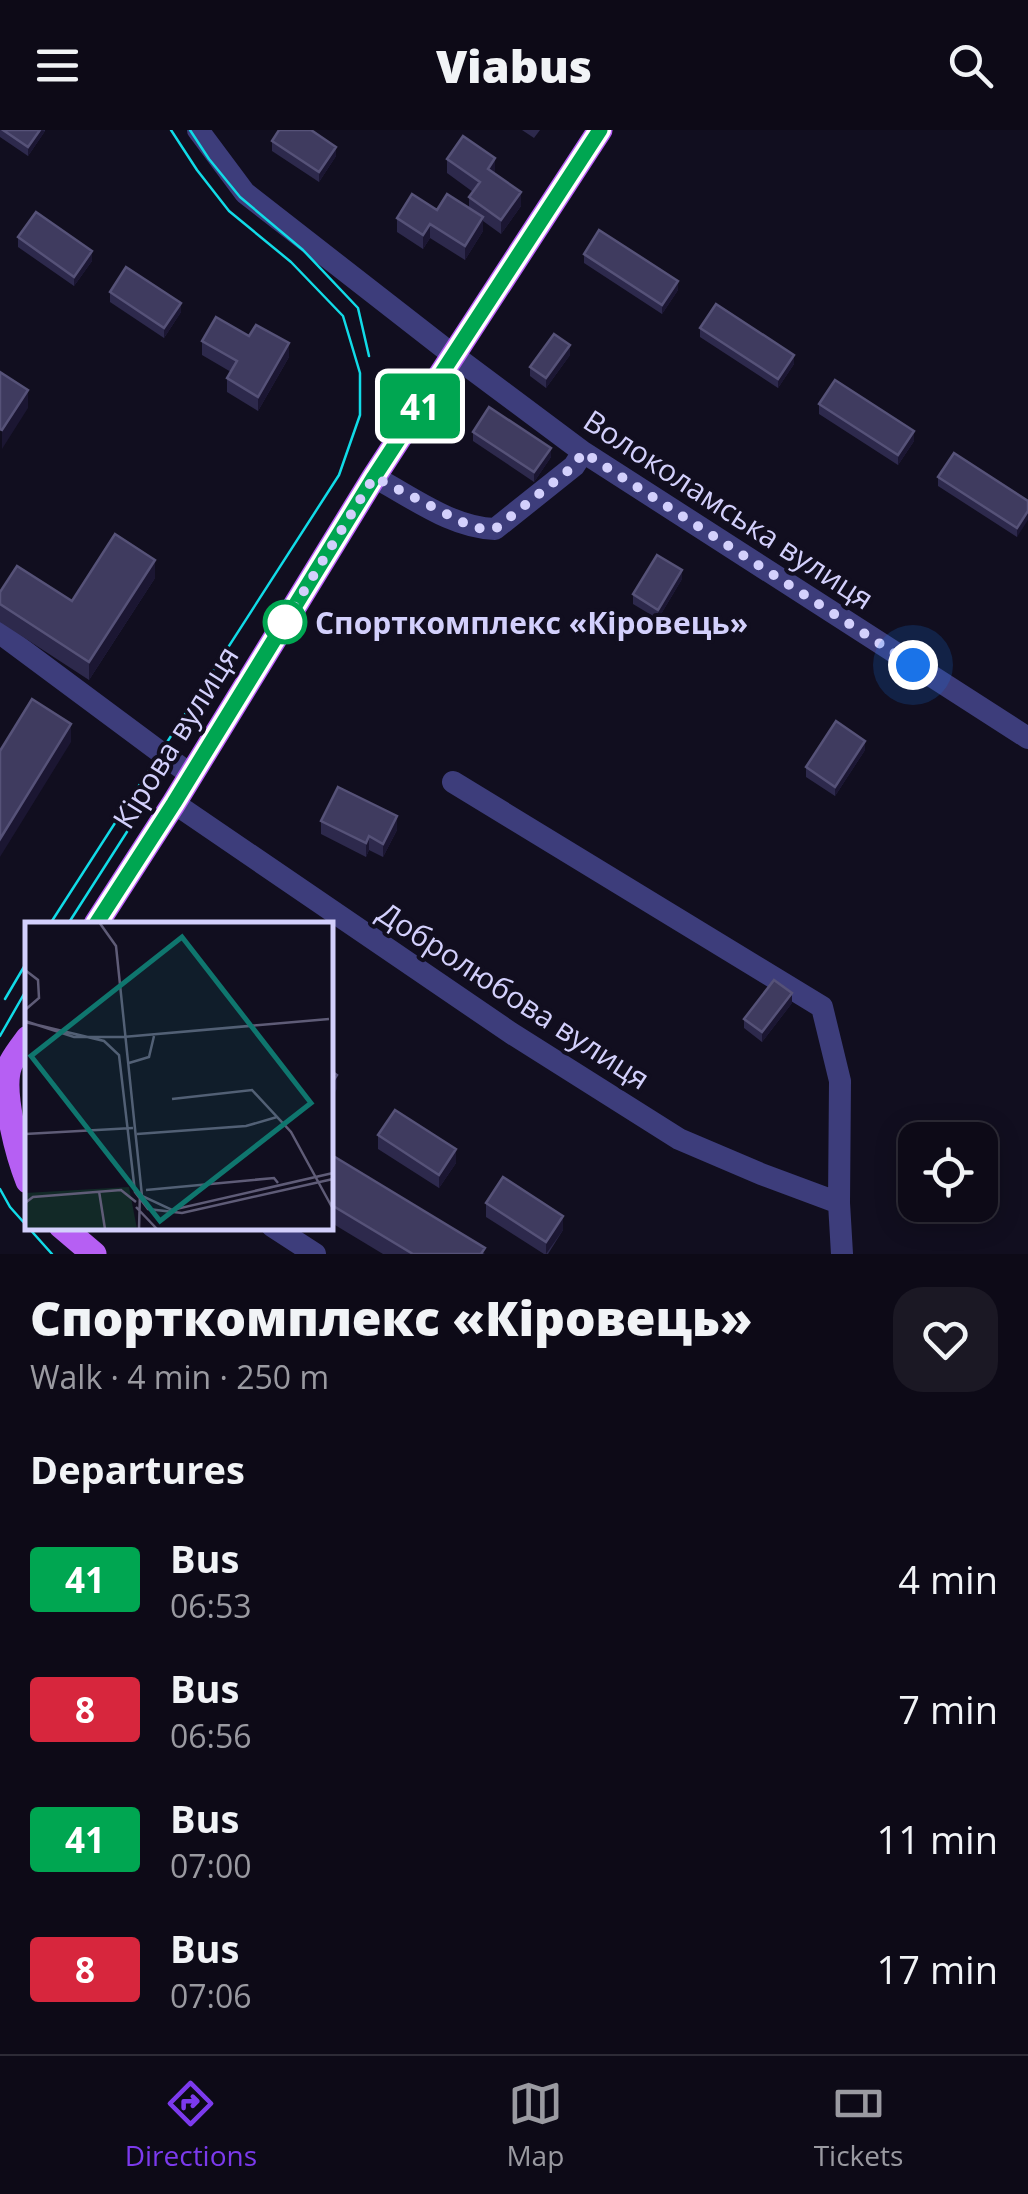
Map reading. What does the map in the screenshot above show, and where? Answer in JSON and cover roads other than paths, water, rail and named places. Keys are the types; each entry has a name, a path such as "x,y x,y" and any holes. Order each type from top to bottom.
{"main road":[{"name":"Кірова вулиця","path":"97,922 374,477 600,130"},
{"path":"25,1042 4,1069 17,1154 25,1174"},
{"path":"65,1229 94,1254"}],"street":[{"name":"Волоколамська вулиця","path":"198,130 245,193 583,452 1028,738"},
{"path":"374,477 474,528 495,529 574,466 583,452"},
{"path":"0,633 191,774"},
{"path":"454,782 822,1006 840,1081 842,1254"},
{"name":"Добролюбова вулиця","path":"174,803 512,1033 679,1139 839,1203"},
{"path":"277,1229 315,1254"}],"tram line":[{"path":"51,922 339,475 360,415 360,373 343,316 291,262 229,211 171,130"},
{"path":"190,130 240,197 303,250 358,308 369,356"},
{"path":"69,922 155,788"},
{"path":"5,999 25,965"},
{"path":"0,1036 25,992"},
{"path":"0,1189 25,1224"},
{"path":"30,1229 52,1254"}],"place":[{"name":"Спорткомплекс «Кіровець»","path":"285,622"}]}
